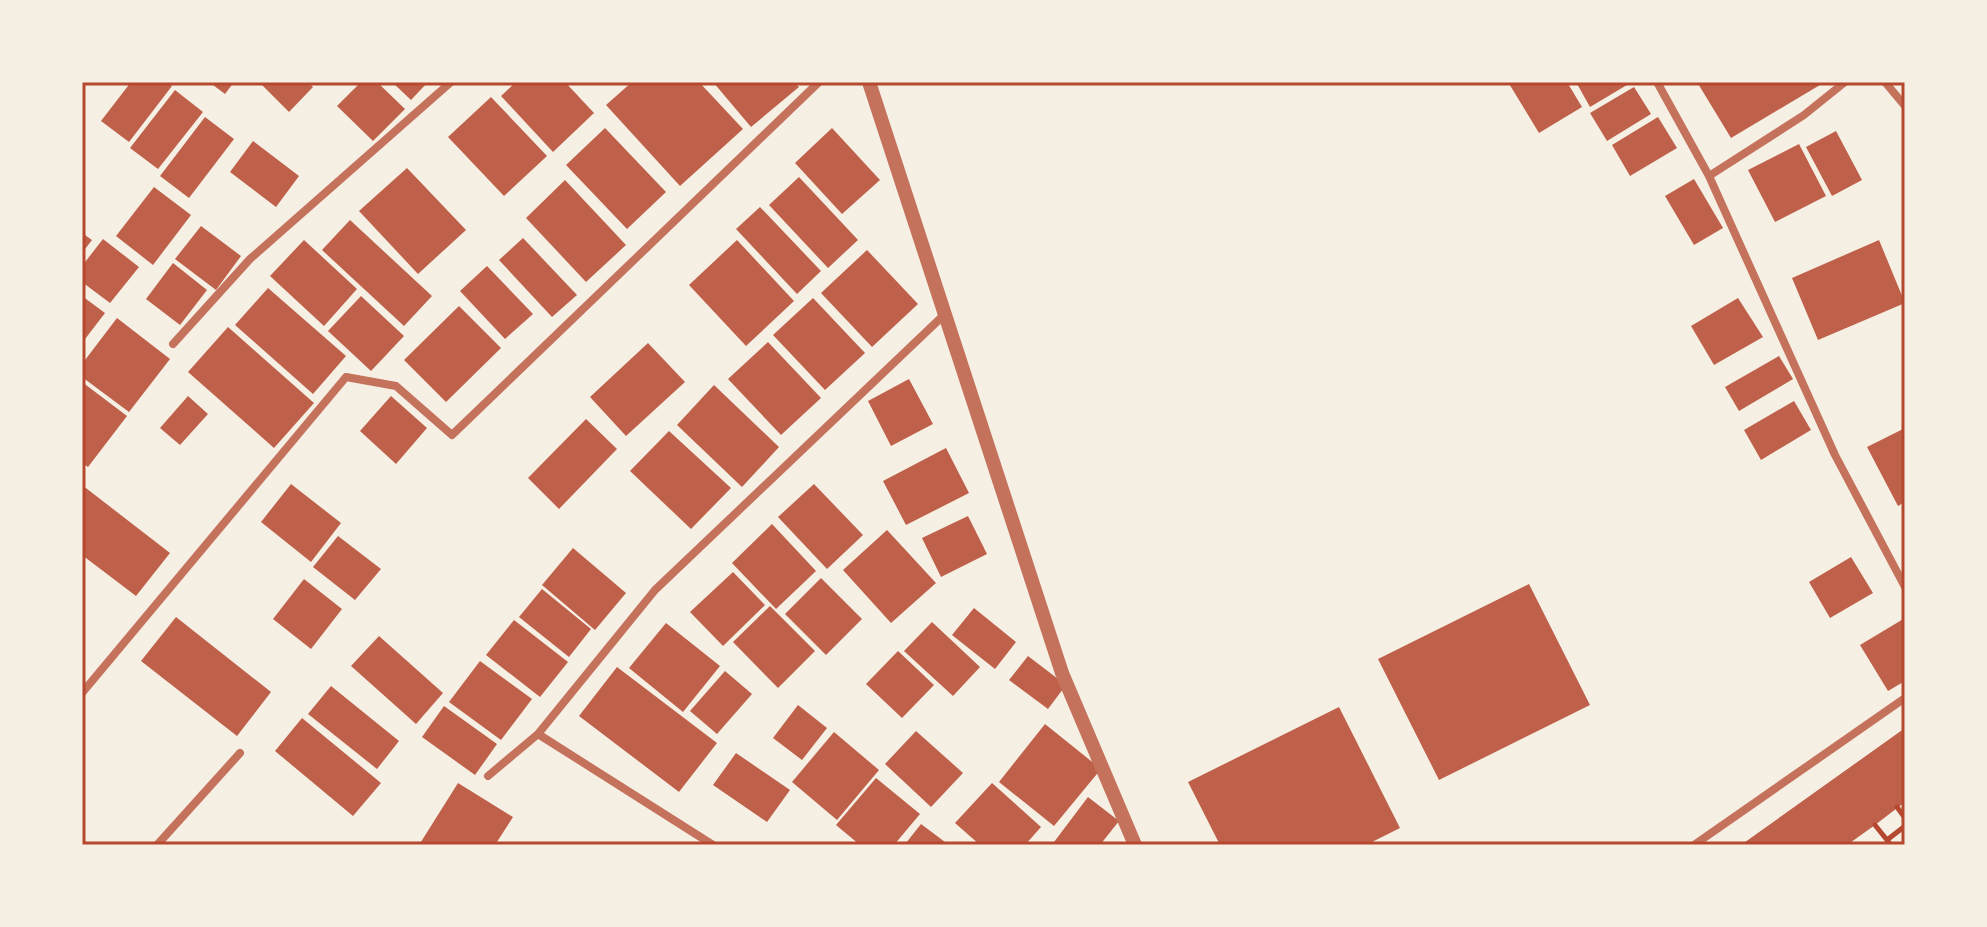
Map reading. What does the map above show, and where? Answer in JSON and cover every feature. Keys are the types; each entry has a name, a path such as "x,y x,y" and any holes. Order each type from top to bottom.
{"street":[{"path":"173,344 250,259 451,82"},
{"path":"82,693 346,377 396,386 452,435 819,82"},
{"path":"869,82 1062,673 1135,845"},
{"path":"1657,82 1709,176 1835,455 1905,587"},
{"path":"1709,176 1804,115 1845,82"},
{"path":"1885,82 1905,106"},
{"path":"488,776 538,734 655,590 946,313"},
{"path":"1694,845 1905,698"},
{"path":"538,734 713,845"},
{"path":"157,845 240,753"}],"path":[{"path":"1897,807 1905,818"},
{"path":"1875,825 1889,842 1905,826"}],"building":[{"path":"131,82 167,82 172,86 129,142 101,121"},
{"path":"209,82 234,82 225,94"},
{"path":"259,82 308,82 313,87 289,112"},
{"path":"361,82 377,82 405,109 373,141 337,106"},
{"path":"392,82 428,82 411,100"},
{"path":"516,82 565,82 594,113 553,152 501,96"},
{"path":"632,82 699,82 743,129 680,186 606,105"},
{"path":"713,82 794,82 799,87 751,127"},
{"path":"1508,82 1567,82 1582,107 1539,133"},
{"path":"1576,82 1632,82 1590,107"},
{"path":"1697,82 1825,82 1731,138"},
{"path":"1634,87 1651,114 1607,141 1590,113"},
{"path":"175,90 203,112 158,169 130,148"},
{"path":"491,97 547,156 504,196 448,137"},
{"path":"205,117 234,139 189,198 160,176"},
{"path":"1658,117 1677,148 1630,176 1612,145"},
{"path":"605,128 666,192 627,229 566,165"},
{"path":"832,128 880,180 842,214 795,163"},
{"path":"1836,131 1862,180 1832,196 1806,147"},
{"path":"253,141 299,176 276,207 230,172"},
{"path":"1799,144 1826,196 1775,222 1748,170"},
{"path":"407,168 466,230 418,274 359,211"},
{"path":"799,177 858,240 828,268 769,205"},
{"path":"1694,179 1723,228 1694,245 1665,196"},
{"path":"565,180 626,245 586,282 526,218"},
{"path":"154,187 191,215 153,265 116,236"},
{"path":"760,207 821,271 797,294 736,229"},
{"path":"350,220 432,296 404,326 322,250"},
{"path":"201,226 241,256 216,290 175,259"},
{"path":"82,233 92,240 82,253"},
{"path":"523,238 577,295 552,317 499,260"},
{"path":"103,239 139,267 110,303 82,282 82,266"},
{"path":"304,240 357,289 324,326 270,276"},
{"path":"737,240 794,301 746,346 689,285"},
{"path":"1879,240 1905,303 1818,340 1792,278"},
{"path":"867,250 918,304 872,347 821,293"},
{"path":"173,263 207,290 180,325 146,299"},
{"path":"487,266 533,314 505,339 460,291"},
{"path":"268,288 346,356 313,394 235,325"},
{"path":"82,296 105,313 82,343"},
{"path":"361,296 404,336 371,371 328,331"},
{"path":"813,298 865,353 825,390 773,335"},
{"path":"1738,298 1763,337 1714,365 1691,326"},
{"path":"459,306 501,348 446,402 404,360"},
{"path":"117,318 170,359 129,412 82,377 82,364"},
{"path":"228,327 314,403 274,448 188,372"},
{"path":"768,342 821,398 781,435 728,379"},
{"path":"648,343 685,382 626,436 590,397"},
{"path":"1779,356 1793,379 1739,411 1725,387"},
{"path":"909,379 933,424 891,446 868,401"},
{"path":"82,382 127,416 88,467 82,463"},
{"path":"714,385 779,447 742,487 677,425"},
{"path":"188,396 208,414 180,445 160,428"},
{"path":"391,396 427,428 396,464 360,431"},
{"path":"1794,401 1811,430 1761,460 1744,430"},
{"path":"586,419 617,449 559,509 528,478"},
{"path":"1905,428 1905,502 1898,506 1867,447"},
{"path":"669,431 731,488 691,529 630,471"},
{"path":"946,448 969,493 906,525 883,481"},
{"path":"291,484 341,523 311,562 261,522"},
{"path":"814,484 863,535 827,569 778,517"},
{"path":"82,485 170,553 136,596 82,555"},
{"path":"968,516 987,554 941,577 922,538"},
{"path":"772,524 816,571 776,609 732,563"},
{"path":"887,530 936,583 891,623 843,570"},
{"path":"338,536 381,569 355,600 313,567"},
{"path":"573,548 626,593 595,630 542,585"},
{"path":"1851,557 1873,593 1830,618 1809,582"},
{"path":"733,572 765,605 723,646 690,612"},
{"path":"821,578 862,619 826,655 785,614"},
{"path":"304,579 342,609 311,649 273,619"},
{"path":"1529,584 1590,705 1439,780 1378,659"},
{"path":"542,589 591,629 569,657 519,617"},
{"path":"770,606 815,651 778,688 733,642"},
{"path":"974,608 1016,642 995,669 952,635"},
{"path":"176,617 271,692 237,736 141,661"},
{"path":"1905,618 1905,681 1888,691 1860,645"},
{"path":"514,620 568,662 540,697 486,655"},
{"path":"932,622 980,667 953,696 904,651"},
{"path":"666,623 720,666 683,712 629,668"},
{"path":"379,636 443,693 416,724 351,666"},
{"path":"898,651 934,685 902,718 866,684"},
{"path":"1028,656 1066,685 1048,709 1009,680"},
{"path":"480,661 532,699 501,740 449,702"},
{"path":"617,667 717,743 679,792 579,716"},
{"path":"725,671 752,694 717,734 690,711"},
{"path":"331,686 399,741 377,769 308,714"},
{"path":"798,705 827,728 802,760 773,738"},
{"path":"444,706 497,744 475,775 422,737"},
{"path":"1339,707 1400,828 1366,845 1220,845 1188,782"},
{"path":"302,718 381,783 353,816 275,751"},
{"path":"1045,724 1101,769 1054,826 999,782"},
{"path":"1905,728 1905,802 1847,845 1741,845"},
{"path":"916,731 963,773 931,807 885,764"},
{"path":"834,732 879,770 837,820 792,782"},
{"path":"736,753 790,790 767,822 713,785"},
{"path":"876,778 920,814 894,845 860,845 836,825"},
{"path":"458,783 513,817 495,845 419,845"},
{"path":"992,783 1041,827 1025,845 980,845 955,823"},
{"path":"1088,797 1119,821 1100,845 1058,845 1054,842"},
{"path":"921,824 949,845 906,843"}]}
